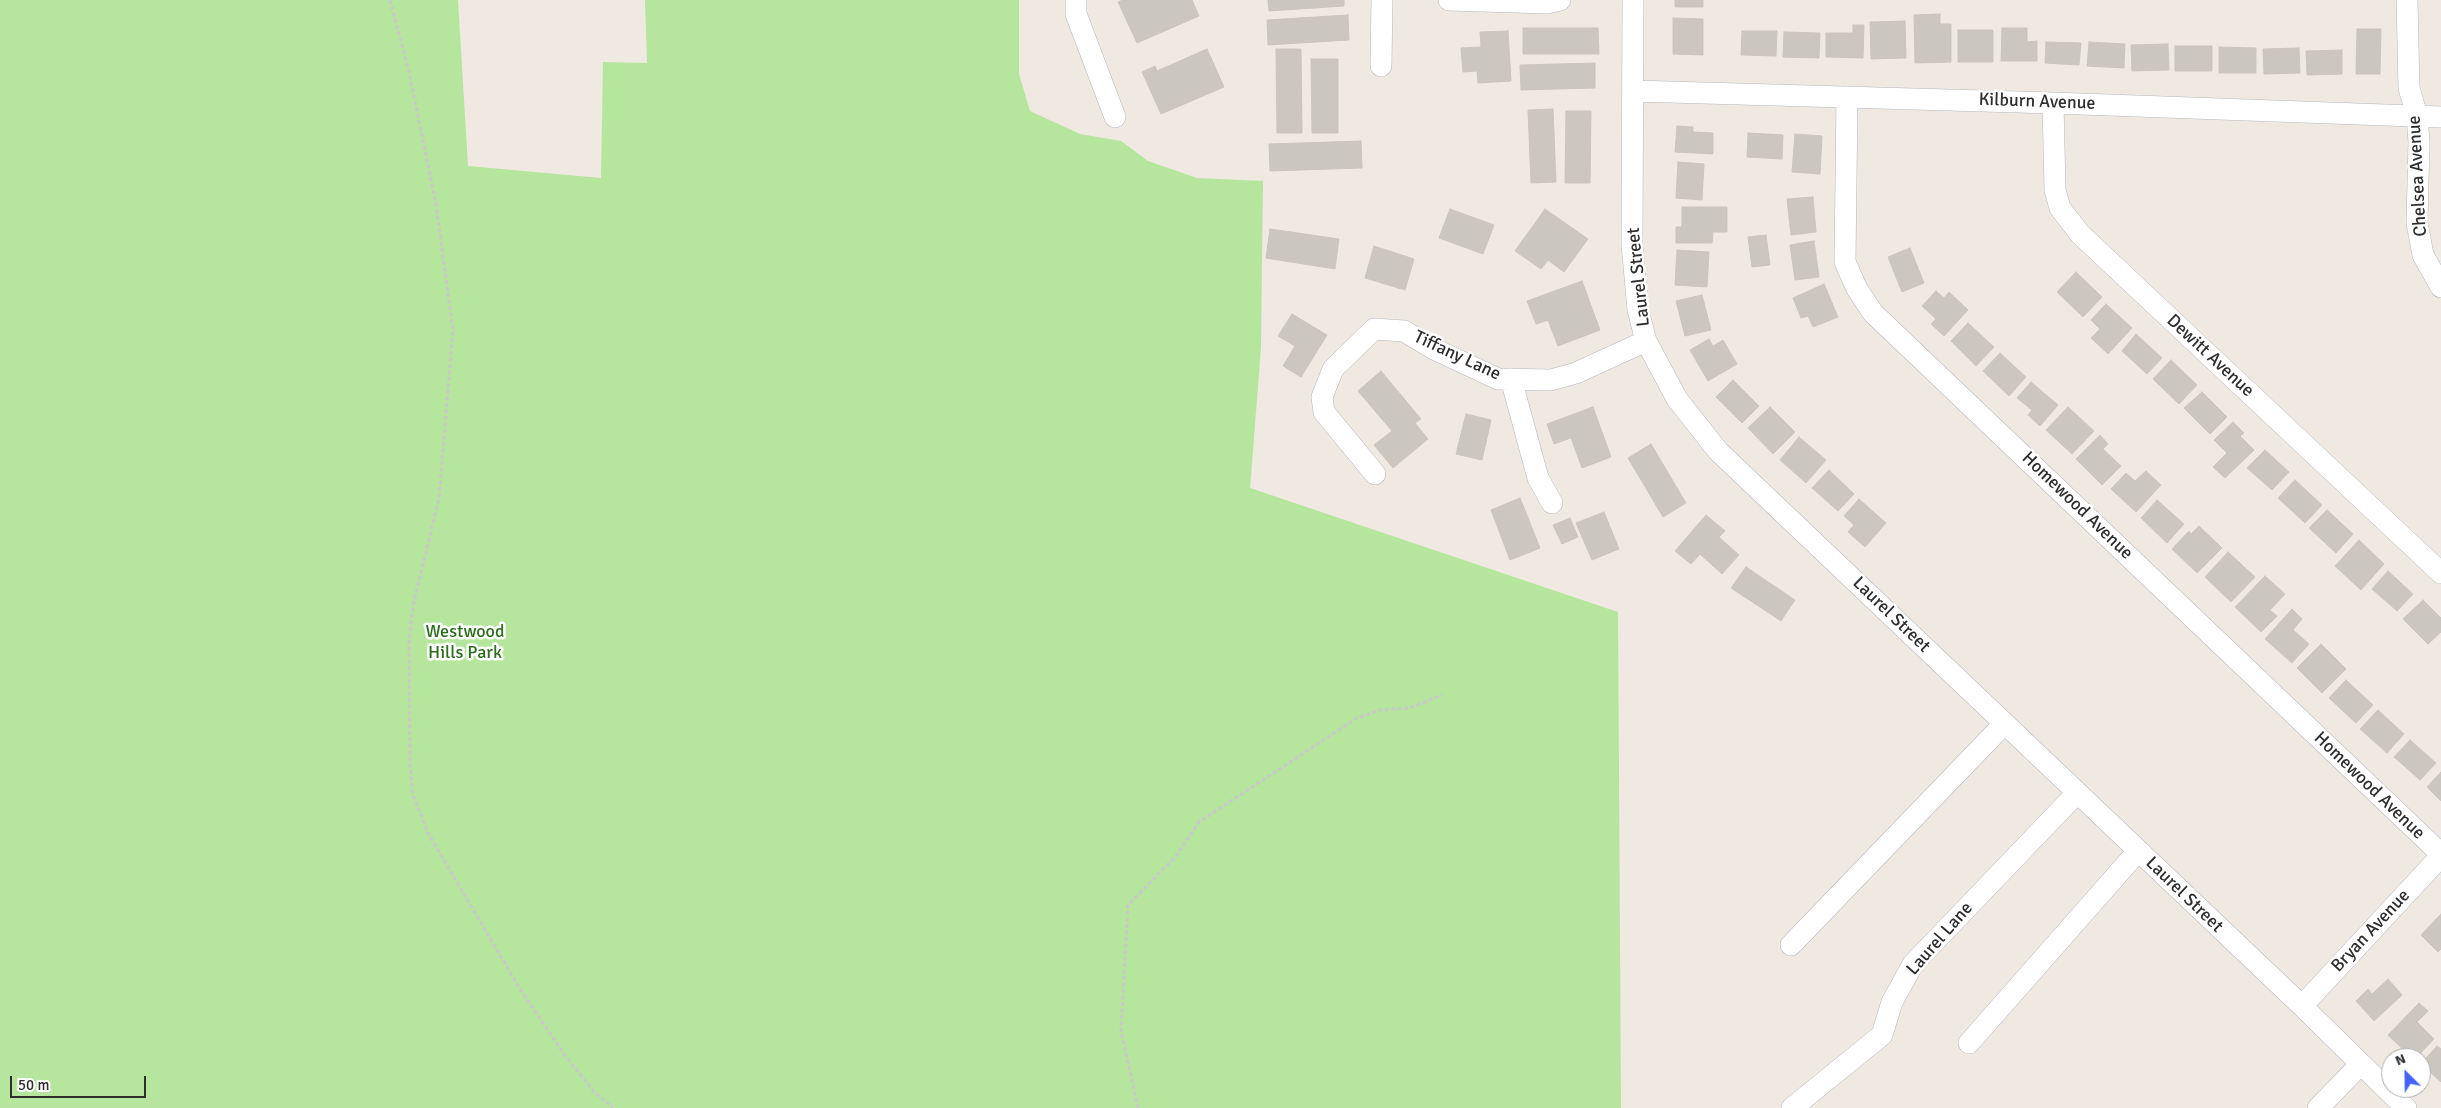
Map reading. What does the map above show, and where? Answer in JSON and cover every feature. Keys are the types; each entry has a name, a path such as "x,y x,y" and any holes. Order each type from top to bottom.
{"street":[{"path":"1076,0 1076,14 1115,117"},
{"path":"1381,66 1382,0"},
{"path":"1449,0 1547,3 1560,0"},
{"name":"Laurel Street","path":"1633,0 1632,244 1638,310 1646,341 1677,399 1718,451 2302,1006 2360,1065 2406,1108"},
{"name":"Chelsea Avenue","path":"2407,0 2409,88 2417,116 2419,142 2417,223 2423,255 2441,287"},
{"name":"Kilburn Avenue","path":"1634,91 2441,117"},
{"name":"Homewood Avenue","path":"1847,97 1845,262 1857,289 1873,313 2441,855"},
{"name":"Dewitt Avenue","path":"2053,103 2055,190 2060,208 2080,234 2441,574"},
{"name":"Tiffany Lane","path":"1375,474 1324,412 1322,397 1333,369 1374,329 1404,331 1434,349 1498,379 1511,380 1551,380 1568,375 1646,341"},
{"name":"Tiffany Lane","path":"1511,380 1538,478 1552,503"},
{"path":"1791,946 2004,724"},
{"name":"Laurel Lane","path":"1792,1108 1882,1035 1892,1002 1913,964 2077,793"},
{"path":"1969,1043 2138,851"},
{"name":"Bryan Avenue","path":"2302,1006 2441,855"},
{"path":"2318,1108 2360,1065"}],"path":[{"path":"390,0 409,72 436,204 453,330 439,498 413,606 408,643 410,763 413,795 429,835 520,989 564,1054 594,1092 613,1108"},
{"path":"1138,1108 1121,1031 1128,905 1176,856 1199,822 1357,718 1380,710 1410,708 1442,695"}],"green space":[{"name":"Westwood Hills Park","path":"0,0 458,0 468,166 601,178 603,62 647,63 645,0 1019,0 1019,74 1030,111 1080,134 1121,141 1148,161 1197,178 1263,181 1261,348 1250,488 1618,612 1621,1108 0,1108"}],"building":[{"path":"1123,0 1192,0 1199,16 1137,43 1118,2"},
{"path":"1268,0 1344,0 1344,6 1269,11"},
{"path":"1675,0 1703,0 1703,7 1675,7"},
{"path":"1940,14 1940,24 1951,24 1951,62 1915,63 1914,15"},
{"path":"1348,15 1349,40 1268,45 1267,20"},
{"path":"1673,18 1703,19 1703,55 1673,54"},
{"path":"1905,21 1906,58 1871,59 1870,22"},
{"path":"1853,25 1864,25 1863,58 1826,57 1826,33 1853,33"},
{"path":"1523,28 1598,28 1599,54 1523,54"},
{"path":"2002,28 2027,28 2027,42 2037,41 2037,61 2001,61"},
{"path":"2357,29 2381,29 2380,74 2356,74"},
{"path":"1958,30 1993,30 1993,62 1958,62"},
{"path":"1508,31 1511,81 1478,83 1477,71 1463,72 1461,48 1481,47 1480,32"},
{"path":"1742,31 1777,31 1776,56 1741,55"},
{"path":"1784,32 1820,33 1819,58 1783,57"},
{"path":"2046,42 2081,43 2079,65 2045,63"},
{"path":"2089,42 2125,44 2124,68 2087,66"},
{"path":"2168,44 2169,70 2132,71 2131,45"},
{"path":"2175,46 2212,46 2212,71 2175,71"},
{"path":"2219,47 2256,48 2256,73 2219,73"},
{"path":"2299,48 2300,73 2264,74 2263,49"},
{"path":"1207,49 1224,87 1161,114 1142,72 1155,66 1157,71"},
{"path":"1276,49 1301,49 1302,133 1277,133"},
{"path":"2342,50 2342,74 2307,75 2306,51"},
{"path":"1311,59 1338,59 1338,133 1312,133"},
{"path":"1595,63 1595,88 1521,90 1520,65"},
{"path":"1553,109 1556,182 1531,183 1528,110"},
{"path":"1566,111 1591,111 1590,183 1565,183"},
{"path":"1677,126 1693,127 1693,132 1713,133 1713,154 1675,152"},
{"path":"1748,133 1783,135 1782,159 1747,157"},
{"path":"1795,134 1822,136 1820,174 1792,172"},
{"path":"1361,141 1362,168 1270,171 1269,144"},
{"path":"1678,162 1704,164 1702,200 1676,198"},
{"path":"1813,197 1816,232 1791,235 1787,199"},
{"path":"1682,207 1727,207 1727,232 1713,232 1712,243 1676,243 1676,227 1682,227"},
{"path":"1450,209 1494,225 1483,254 1439,238"},
{"path":"1545,209 1588,239 1564,272 1548,260 1541,269 1515,251"},
{"path":"1270,229 1339,239 1335,269 1266,258"},
{"path":"1766,235 1770,265 1752,267 1748,237"},
{"path":"1814,241 1819,277 1795,280 1790,245"},
{"path":"1374,246 1414,259 1405,290 1365,278"},
{"path":"1910,248 1924,283 1902,292 1888,257"},
{"path":"1677,250 1709,252 1707,287 1675,285"},
{"path":"2076,272 2102,297 2083,317 2057,292"},
{"path":"1582,281 1600,330 1558,346 1548,320 1536,324 1527,301"},
{"path":"1824,284 1838,317 1813,327 1808,316 1801,318 1793,298"},
{"path":"1936,291 1944,298 1949,292 1968,310 1944,336 1931,324 1936,319 1922,306"},
{"path":"1702,295 1711,330 1685,336 1676,301"},
{"path":"2106,304 2132,328 2108,354 2091,338 2100,329 2091,320"},
{"path":"1292,314 1327,335 1301,377 1283,366 1295,346 1278,336"},
{"path":"1968,323 1994,347 1976,366 1951,341"},
{"path":"2136,334 2162,358 2147,374 2122,351"},
{"path":"1709,339 1713,346 1723,340 1737,364 1708,381 1690,350"},
{"path":"2000,353 2026,377 2009,396 1983,371"},
{"path":"2171,360 2197,385 2179,404 2153,379"},
{"path":"1381,371 1421,419 1415,423 1428,439 1393,468 1374,445 1392,431 1358,391"},
{"path":"1733,380 1759,406 1742,423 1716,397"},
{"path":"2031,382 2058,405 2040,426 2028,415 2032,410 2017,398"},
{"path":"2202,392 2227,417 2210,434 2184,408"},
{"path":"1593,407 1611,457 1582,468 1571,438 1554,444 1547,424"},
{"path":"1770,407 1795,432 1773,454 1748,428"},
{"path":"2068,407 2094,431 2072,454 2046,430"},
{"path":"1466,414 1491,420 1482,460 1456,454"},
{"path":"2233,422 2244,433 2240,436 2254,450 2225,478 2213,467 2227,453 2214,440"},
{"path":"2100,435 2108,444 2103,449 2121,466 2102,485 2076,459"},
{"path":"1799,437 1826,460 1806,483 1780,460"},
{"path":"1651,444 1686,503 1663,517 1628,458"},
{"path":"2265,450 2289,472 2272,490 2247,468"},
{"path":"1829,470 1854,494 1838,511 1812,488"},
{"path":"2146,471 2161,485 2136,512 2111,489 2126,473 2135,481"},
{"path":"2295,480 2322,505 2305,523 2278,498"},
{"path":"1520,498 1540,548 1510,560 1491,510"},
{"path":"1859,499 1886,523 1865,547 1848,532 1854,525 1844,516"},
{"path":"2157,500 2184,524 2167,543 2141,518"},
{"path":"2327,510 2353,534 2336,553 2309,528"},
{"path":"1604,512 1619,549 1592,560 1576,523"},
{"path":"1706,515 1725,531 1719,537 1739,555 1722,574 1700,554 1691,564 1675,551"},
{"path":"1570,518 1578,537 1562,544 1553,525"},
{"path":"2199,526 2222,548 2197,573 2172,549 2189,531 2191,534"},
{"path":"2359,540 2384,564 2361,590 2335,566"},
{"path":"2228,552 2255,577 2231,602 2205,577"},
{"path":"1746,567 1795,600 1781,621 1731,588"},
{"path":"2388,571 2413,594 2397,611 2372,589"},
{"path":"2265,576 2285,594 2270,610 2277,616 2261,632 2235,607"},
{"path":"2423,600 2441,618 2441,632 2428,644 2403,619"},
{"path":"2292,609 2302,619 2293,630 2309,644 2292,663 2265,639"},
{"path":"2321,644 2346,669 2322,693 2297,668"},
{"path":"2346,680 2373,705 2356,723 2329,698"},
{"path":"2378,710 2404,734 2387,753 2360,729"},
{"path":"2410,740 2436,763 2420,780 2394,757"},
{"path":"2441,772 2441,801 2427,787"},
{"path":"2441,914 2441,949 2438,952 2421,935"},
{"path":"2388,979 2402,995 2374,1021 2356,1001 2368,989 2372,994"},
{"path":"2419,1003 2428,1011 2417,1022 2434,1039 2425,1048 2402,1048 2388,1035"},
{"path":"2437,1046 2441,1049 2441,1082 2431,1073 2431,1053"}]}
